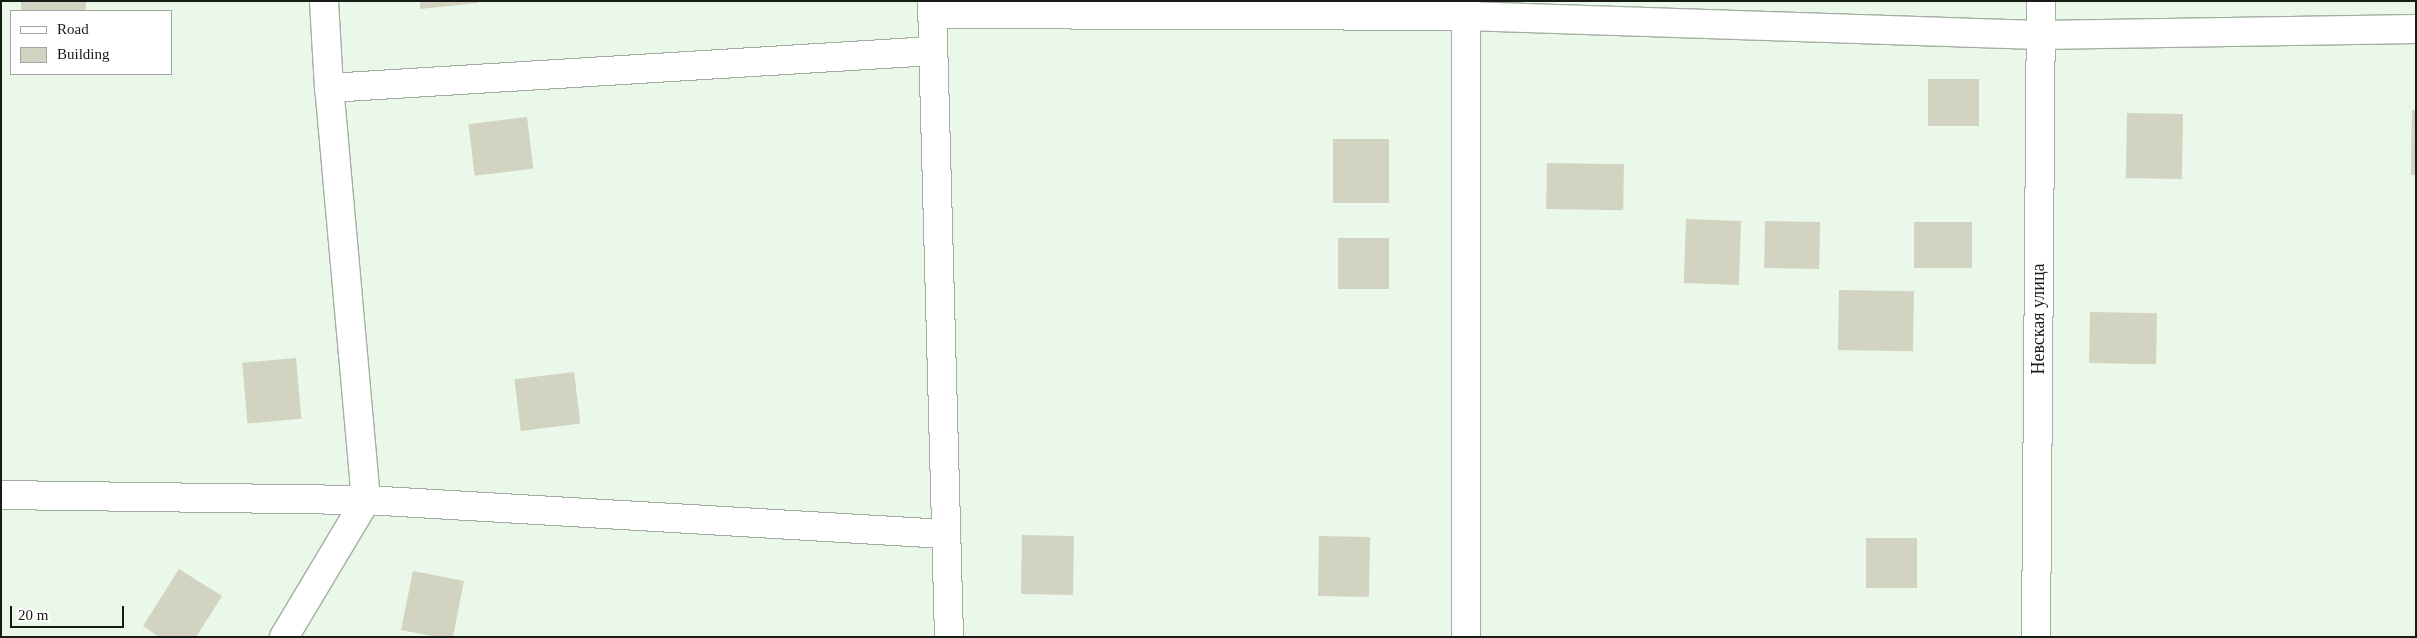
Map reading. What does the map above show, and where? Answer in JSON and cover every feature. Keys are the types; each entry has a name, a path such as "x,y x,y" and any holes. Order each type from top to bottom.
{"street":[{"path":"284,637 366,500 329,88 324,1"},
{"name":"Невская улица","path":"2036,637 2040,1"},
{"path":"949,637 932,8 1466,9 2040,36 2416,29"},
{"path":"1466,9 1466,637"},
{"path":"329,88 932,51"},
{"path":"1,495 366,500 945,534"}],"building":[{"path":"21,1 86,1 86,10 21,10"},
{"path":"420,1 478,1 478,3 420,9"},
{"path":"1928,79 1979,79 1979,126 1928,126"},
{"path":"2412,110 2416,110 2416,175 2411,175"},
{"path":"2127,113 2183,114 2182,179 2126,178"},
{"path":"527,117 533,169 475,176 468,124"},
{"path":"1333,139 1389,139 1389,203 1333,203"},
{"path":"1547,163 1624,164 1623,210 1546,209"},
{"path":"1686,219 1741,221 1739,285 1684,283"},
{"path":"1765,221 1820,222 1819,269 1764,268"},
{"path":"1914,222 1972,222 1972,268 1914,268"},
{"path":"1338,238 1389,238 1389,289 1338,289"},
{"path":"1839,290 1914,291 1913,351 1838,350"},
{"path":"2090,312 2157,313 2156,364 2089,363"},
{"path":"296,358 301,419 248,423 242,363"},
{"path":"574,372 580,424 521,431 514,379"},
{"path":"1022,535 1074,536 1073,595 1021,594"},
{"path":"1319,536 1370,537 1369,597 1318,596"},
{"path":"1866,538 1917,538 1917,588 1866,588"},
{"path":"179,569 222,596 196,637 159,637 143,626"},
{"path":"413,571 464,581 453,637 437,637 401,630"}]}
